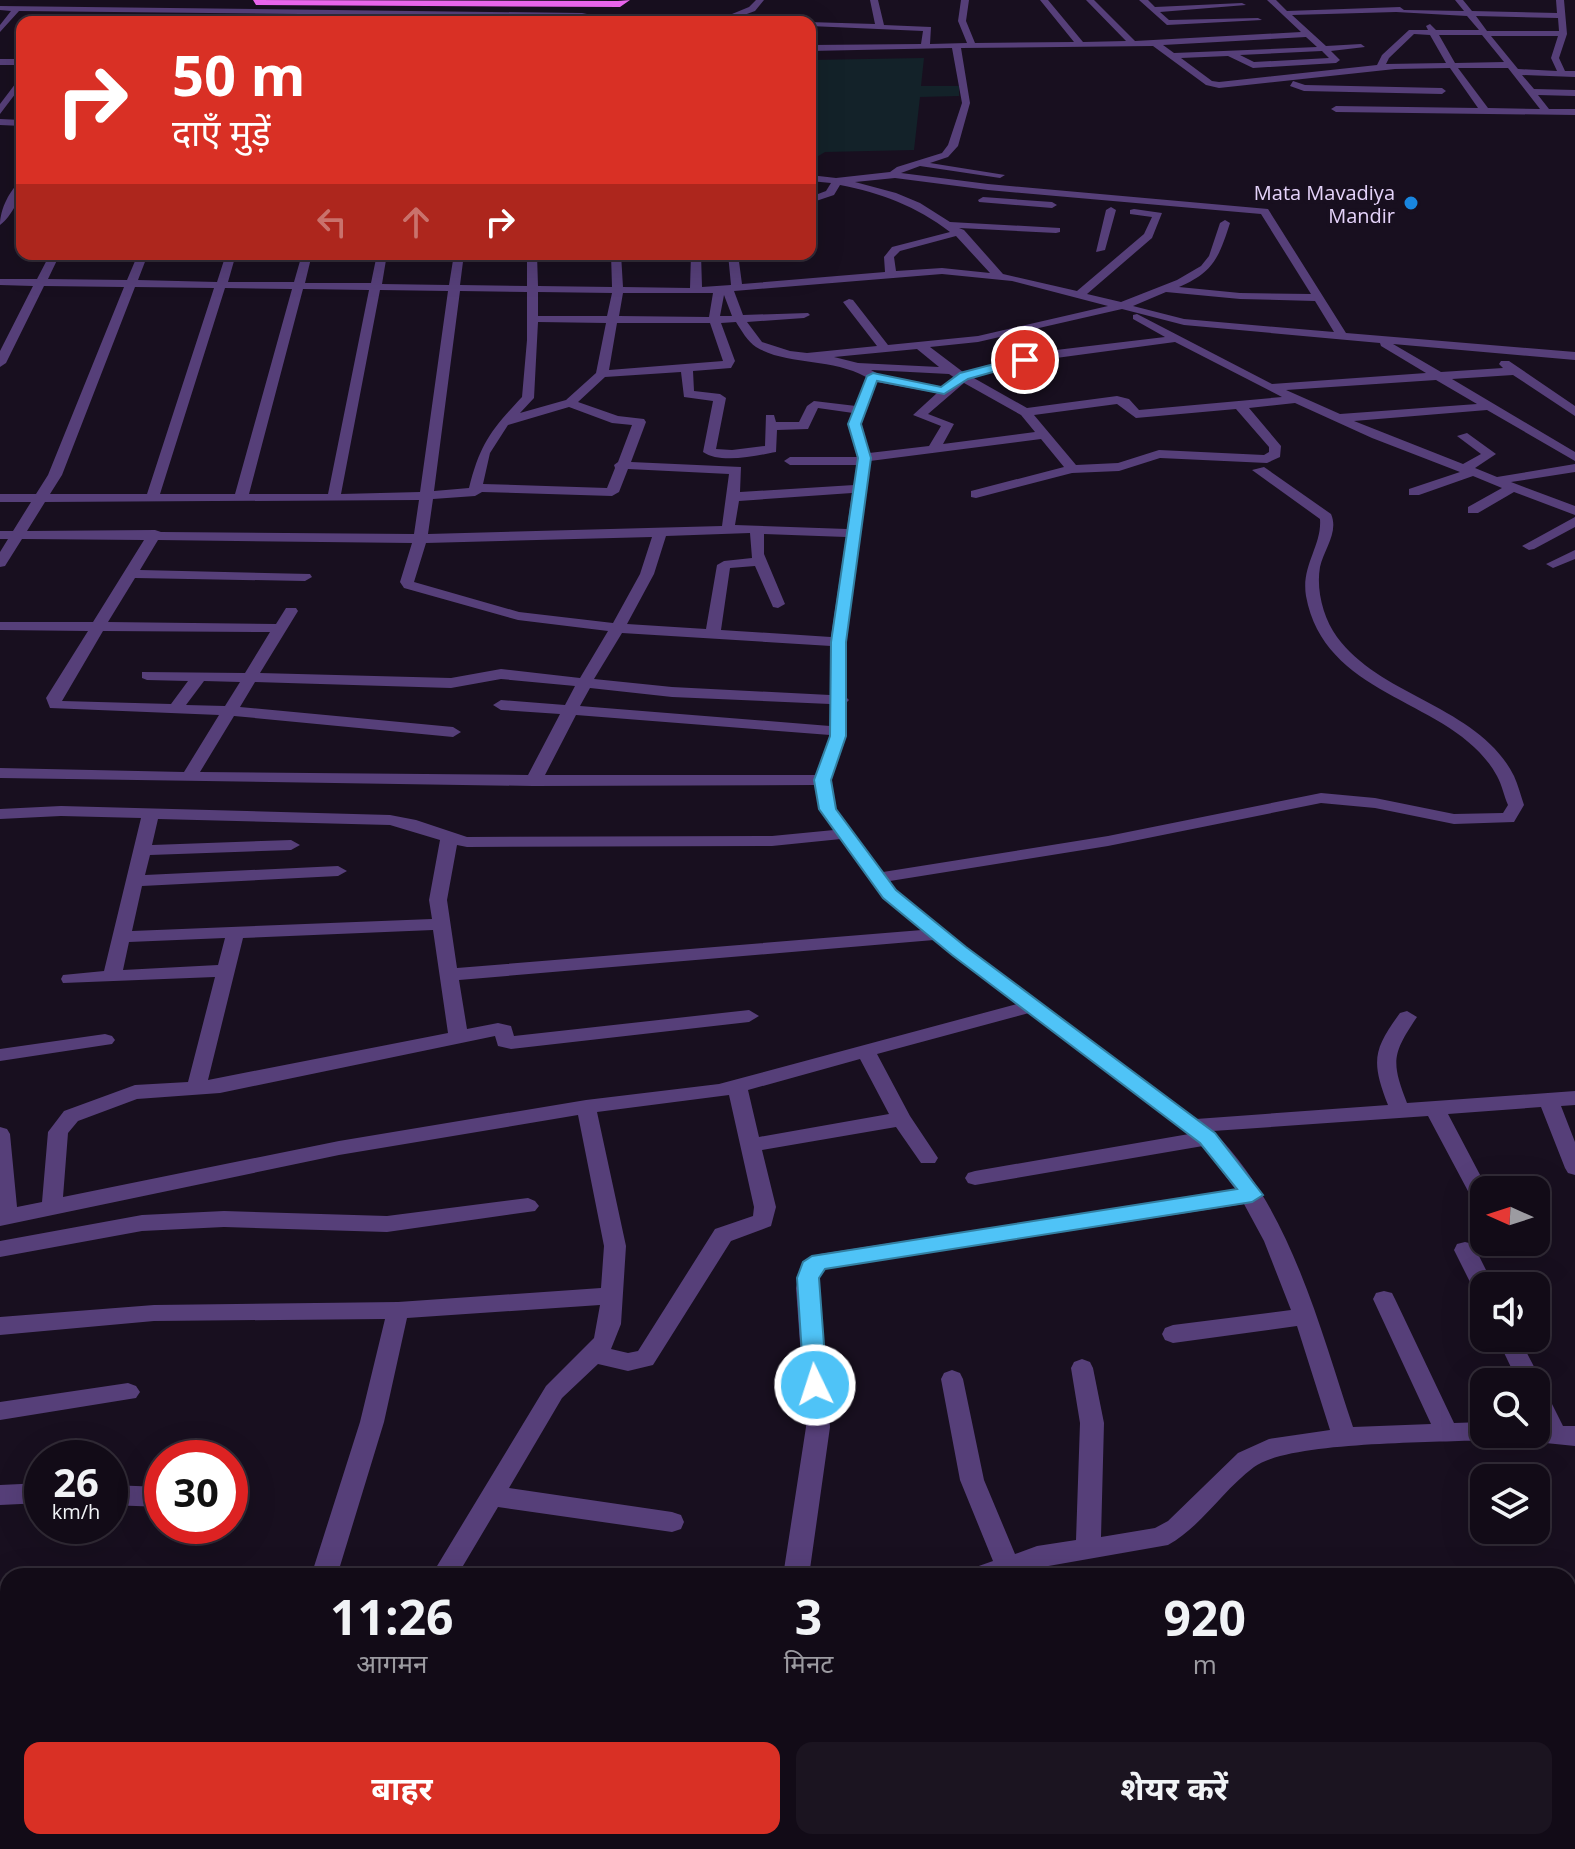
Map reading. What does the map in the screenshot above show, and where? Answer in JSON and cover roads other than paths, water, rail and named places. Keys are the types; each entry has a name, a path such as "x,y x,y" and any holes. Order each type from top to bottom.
{"main road":[{"path":"250,2 610,1"},
{"path":"250,2 626,2"}],"street":[{"path":"167,0 250,2 302,16"},
{"path":"734,16 750,10 760,0"},
{"path":"876,0 880,27"},
{"path":"965,0 962,21 972,45"},
{"path":"1044,0 1081,45"},
{"path":"1090,0 1134,44"},
{"path":"1143,0 1169,23 1258,20"},
{"path":"1229,53 1249,65 1336,60 1271,0"},
{"path":"1332,0 1343,11"},
{"path":"1390,0 1400,13"},
{"path":"1459,0 1546,111"},
{"path":"1560,0 1556,15 1563,34 1562,73"},
{"path":"0,8 182,11 250,2"},
{"path":"1153,10 1205,3 1239,3 1276,36"},
{"path":"0,30 17,8"},
{"path":"1540,8 1556,15"},
{"path":"63,16 68,9"},
{"path":"120,16 123,10"},
{"path":"179,16 182,11"},
{"path":"1285,13 1343,11 1556,15"},
{"path":"1424,13 1452,64 1485,111"},
{"path":"816,22 876,14"},
{"path":"816,23 928,29 925,46"},
{"path":"1381,67 1385,57 1395,52 1394,47 1409,33 1563,34"},
{"path":"816,48 1134,44 1310,34"},
{"path":"1155,43 1214,85 1288,80 1381,67 1452,64 1575,74"},
{"path":"875,191 892,175 945,155 953,146 966,103 956,46"},
{"path":"1172,56 1361,47"},
{"path":"1273,51 1293,63"},
{"path":"1361,70 1391,110"},
{"path":"1288,80 1300,88 1442,91"},
{"path":"0,111 16,87"},
{"path":"1532,92 1575,93"},
{"path":"1336,109 1575,112"},
{"path":"916,164 1000,175"},
{"path":"988,187 1010,166"},
{"path":"837,181 892,175 988,187 1264,211 1344,338"},
{"path":"816,179 837,181 922,205 975,244 999,276"},
{"path":"816,198 830,193 837,181"},
{"path":"0,222 16,200"},
{"path":"983,200 1111,210 1158,217 1142,242 1080,294"},
{"path":"1100,250 1111,210"},
{"path":"810,356 1001,335 1122,306 1167,289 1205,268 1214,257 1225,223"},
{"path":"891,273 889,257 896,249 955,228 1056,230"},
{"path":"0,363 52,260"},
{"path":"0,563 55,475 141,260"},
{"path":"152,498 229,260"},
{"path":"241,498 306,260"},
{"path":"334,498 381,260"},
{"path":"458,260 421,537 407,582 413,587 502,613 618,628 838,642"},
{"path":"477,488 484,453 504,422 528,398 533,319 532,260"},
{"path":"504,422 570,403 602,374 618,290 616,260"},
{"path":"696,260 696,291"},
{"path":"602,374 729,363 714,320 728,290 732,260"},
{"path":"0,282 696,291 942,271 999,276 1184,322 1575,356"},
{"path":"1167,289 1240,296 1318,298"},
{"path":"728,290 739,319 758,344 788,354 855,366 958,373 1056,354 1174,339 1235,327"},
{"path":"849,302 885,349"},
{"path":"1122,306 1174,339 1270,388 1339,419 1575,511"},
{"path":"533,319 714,320 804,315"},
{"path":"1381,341 1574,459"},
{"path":"921,346 958,373 1025,412 1072,469"},
{"path":"1485,349 1513,371 1572,408"},
{"path":"855,366 873,376 944,391"},
{"path":"687,369 688,394 720,398 709,452 732,454 771,449 771,422 804,426 816,405 859,410"},
{"path":"1270,388 1513,371"},
{"path":"935,447 948,424 919,415 958,373"},
{"path":"873,376 855,429 864,459 851,533 838,642 841,700 838,731 822,780 827,809 890,894 1031,1006 1200,1132 1252,1195 1269,1226 1344,1437"},
{"path":"1025,412 1117,400 1141,414 1296,399"},
{"path":"0,498 334,498 469,494 477,488 609,493 614,490 620,465 640,422 616,420 570,403"},
{"path":"976,494 1072,469 1119,467 1159,454 1267,459 1275,454 1275,446 1239,404"},
{"path":"1339,419 1485,407"},
{"path":"790,461 864,459 935,447 1044,435"},
{"path":"1414,492 1469,470 1490,454 1463,436"},
{"path":"1496,480 1574,459"},
{"path":"620,465 731,468 737,473 728,530"},
{"path":"877,878 1094,844 1321,798 1375,803 1454,819 1508,818 1516,805 1513,786 1485,750 1364,670 1331,639 1315,604 1312,577 1328,528 1326,517 1259,470"},
{"path":"1473,510 1513,487"},
{"path":"731,497 860,489"},
{"path":"1529,546 1575,521"},
{"path":"0,535 493,539 728,530 851,533"},
{"path":"757,530 759,561 778,604"},
{"path":"0,547 19,533"},
{"path":"533,781 585,683 649,577 660,533"},
{"path":"155,534 53,702 64,706 230,711 453,732"},
{"path":"1553,564 1575,554"},
{"path":"713,634 724,565 759,561"},
{"path":"131,574 305,577"},
{"path":"190,775 291,611"},
{"path":"0,626 281,628"},
{"path":"147,675 451,683 501,674 672,692 841,700"},
{"path":"175,709 199,677"},
{"path":"501,705 838,731"},
{"path":"0,773 533,781 822,780"},
{"path":"0,814 39,811 151,813 406,822 419,824 449,839 525,842 743,841 844,834"},
{"path":"112,976 151,813"},
{"path":"449,839 439,880 441,924 458,1035"},
{"path":"142,850 291,845"},
{"path":"134,881 338,871"},
{"path":"121,937 441,924"},
{"path":"196,1088 235,933"},
{"path":"449,975 939,934"},
{"path":"70,979 226,970"},
{"path":"0,1134 3,1218 339,1148 586,1107 737,1086 1031,1006"},
{"path":"52,1208 58,1132 71,1116 135,1092 196,1088 498,1029 504,1030 505,1042 511,1043 749,1016"},
{"path":"1400,1110 1386,1073 1384,1054 1387,1043 1407,1017"},
{"path":"0,1055 105,1040"},
{"path":"866,1051 901,1119 928,1158"},
{"path":"594,1354 628,1362 645,1359 723,1235 763,1221 765,1207 737,1086"},
{"path":"975,1178 1200,1132 1400,1110 1575,1098"},
{"path":"1548,1099 1575,1168"},
{"path":"449,1568 554,1392 604,1342 614,1296 615,1246 586,1107"},
{"path":"1434,1107 1470,1176"},
{"path":"752,1145 901,1119"},
{"path":"797,1568 818,1427 807,1288 811,1268 820,1262 1252,1195"},
{"path":"0,1249 142,1223 224,1219 387,1224 528,1206"},
{"path":"1465,1250 1476,1272"},
{"path":"0,1326 154,1313 398,1310 614,1296"},
{"path":"1384,1299 1446,1431"},
{"path":"326,1568 372,1422 398,1310"},
{"path":"1173,1334 1303,1317"},
{"path":"1082,1368 1092,1423 1088,1548"},
{"path":"952,1379 972,1480 1007,1564"},
{"path":"0,1411 128,1392"},
{"path":"999,1568 1088,1548 1159,1538 1177,1528 1246,1460 1269,1449 1344,1437 1470,1431"},
{"path":"0,1495 24,1494"},
{"path":"492,1496 672,1522"}],"place":[{"name":"Mata Mavadiya Mandir","path":"1411,203"}]}
